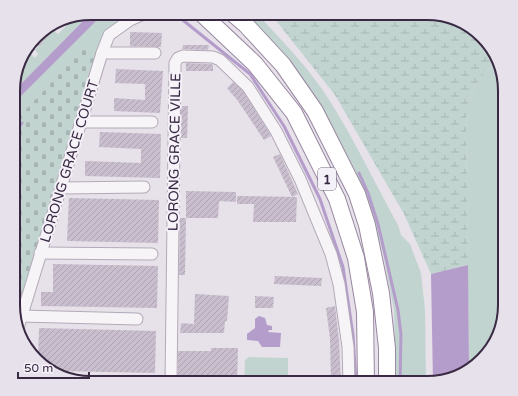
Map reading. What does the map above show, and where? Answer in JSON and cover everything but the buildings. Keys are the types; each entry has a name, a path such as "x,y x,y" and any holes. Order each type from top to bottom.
{"highway":[{"name":"1","path":"208,20 255,64 294,113 337,199 358,266 365,312 366,376"},
{"name":"1","path":"240,20 283,65 316,111 357,194 367,225 381,293 387,348 387,376"}],"street":[{"name":"LORONG GRACE COURT","path":"21,315 102,53 109,35 130,20"},
{"path":"102,53 155,52"},
{"name":"LORONG GRACE VILLE","path":"171,376 175,64 178,58 183,56 213,58 220,60 248,87 276,131 300,179 331,254 338,284 348,347 349,376"},
{"path":"81,122 152,122"},
{"path":"61,188 144,187"},
{"path":"40,253 152,254"},
{"path":"21,316 137,319"}],"green space":[{"path":"96,20 127,20 95,57 86,47 20,116 20,97"},
{"path":"248,20 263,20 299,59 315,79 333,105 362,156 398,225 401,235 410,244 421,273 425,310 426,376 396,376 394,310 383,253 371,212 356,172 321,106"},
{"path":"276,20 431,20 454,25 470,35 480,44 493,65 485,72 473,90 466,110 468,265 431,274 404,214 335,95"},
{"path":"83,21 21,84 22,73 30,55 35,58 38,54 35,50 48,35 54,31 58,34 68,24"},
{"path":"86,46 95,57 20,301 20,116"},
{"path":"493,65 498,87 498,309 493,332 480,352 469,362 466,110 473,90 485,72"},
{"path":"249,357 288,358 288,376 244,376 245,360"}],"shaded area":[{"path":"97,20 20,97 21,84 83,21"},
{"path":"468,265 469,362 458,369 441,375 433,376 431,274"},
{"path":"259,316 265,318 267,325 272,326 272,330 269,330 268,332 281,333 280,347 262,347 258,341 247,340 247,334 255,328 255,319"}],"waterway":[{"path":"183,20 250,74 284,126 320,199 343,267 353,335 356,376"},
{"path":"359,173 368,193 378,224 398,310 401,335 400,376"}]}
